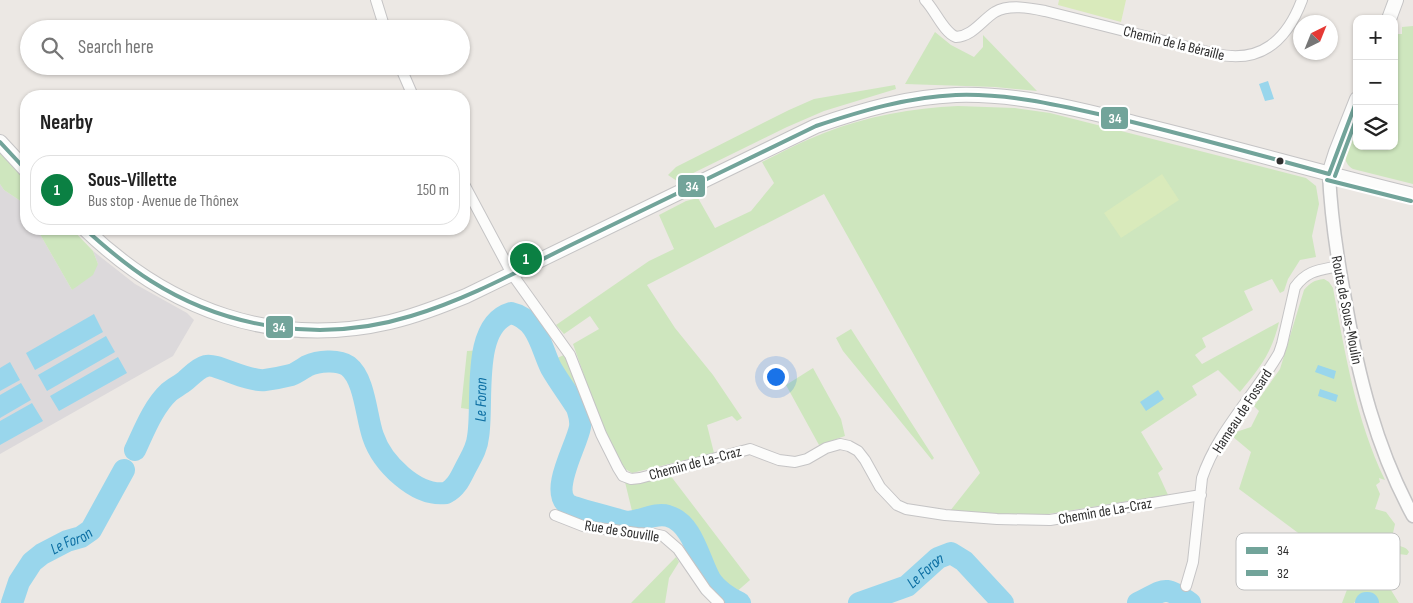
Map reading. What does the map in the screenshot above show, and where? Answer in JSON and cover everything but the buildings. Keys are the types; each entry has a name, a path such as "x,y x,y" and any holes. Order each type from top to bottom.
{"main road":[{"path":"1390,15 1396,0"},
{"path":"92,235 124,263 150,282 176,296 222,316 282,328 328,330 369,326 439,307 512,274 816,126 858,111 893,102 956,95 1042,101 1413,195"},
{"name":"Route de Sous-Moulin","path":"1329,174 1355,105"},
{"path":"0,142 20,164"}],"street":[{"path":"376,0 382,20"},
{"name":"Chemin de la Béraille","path":"925,0 948,32 956,38 969,34 995,12 1004,9 1021,8 1045,11 1232,57 1257,53 1277,41 1291,25 1302,0"},
{"path":"404,75 410,90"},
{"name":"Route de Sous-Moulin","path":"1329,174 1332,222 1355,358 1381,448 1413,516"},
{"path":"470,195 512,274"},
{"name":"Hameau de Fossard","path":"1186,586 1193,562 1204,470 1218,443 1278,353 1282,344 1295,287 1309,273 1339,266"},
{"name":"Chemin de La-Craz","path":"512,274 570,355 618,468 624,476 631,479 750,449 778,460 794,462 807,459 826,448 840,444 858,451 880,487 897,505 945,515 997,519 1050,520 1201,495"},
{"name":"Rue de Souville","path":"555,516 582,526 663,536 684,555 701,582 719,603"}],"shaded area":[{"path":"0,184 4,190 20,201 20,235 40,235 72,290 98,264 93,251 135,284 187,313 194,320 173,356 0,454"}],"green space":[{"path":"1059,0 1126,0 1121,22 1058,5"},
{"path":"1413,26 1413,184 1353,169 1348,165 1345,154 1353,134 1353,150 1398,150 1398,34 1402,34 1402,27"},
{"path":"935,32 951,45 974,57 983,47 983,35 1037,91 995,87 905,84"},
{"path":"895,85 896,89 824,111 787,127 677,181 668,175 676,167 814,99"},
{"path":"958,106 1015,108 1050,113 1306,178 1316,186 1319,204 1312,236 1316,257 1300,260 1288,279 1284,291 1280,293 1272,279 1244,291 1253,310 1202,338 1206,347 1195,355 1202,364 1279,322 1273,343 1259,368 1240,392 1218,370 1192,386 1197,395 1141,432 1163,469 1158,473 1168,495 1048,514 1013,515 950,511 980,473 824,194 647,285 675,328 713,375 742,418 737,421 732,416 707,425 714,453 632,473 622,467 596,410 573,344 599,329 590,316 564,334 556,325 649,261 674,249 659,215 686,201 698,198 715,228 751,211 774,183 762,162 777,154 816,136 857,122 907,111"},
{"path":"0,152 20,174 20,201 4,190 0,184"},
{"path":"1162,174 1179,200 1121,238 1104,213"},
{"path":"40,235 78,235 93,251 98,264 93,275 72,290"},
{"path":"1324,279 1333,288 1347,361 1359,410 1366,434 1385,480 1379,478 1380,482 1376,485 1380,494 1375,509 1386,512 1395,524 1393,533 1298,533 1239,489 1251,452 1232,436 1233,433 1251,427 1259,411 1254,406 1280,369 1304,290 1312,282"},
{"path":"851,329 934,458 932,460 843,351 836,338"},
{"path":"483,350 481,364 481,411 461,408 467,351"},
{"path":"566,354 590,413 583,416 553,360"},
{"path":"813,368 841,419 845,436 819,445 786,385"},
{"path":"670,475 750,580 734,594 713,577 694,530 682,517 675,513 659,510 650,510 633,515 625,482 653,480"},
{"path":"1400,547 1409,552 1407,555 1400,554"},
{"path":"676,557 679,562 669,578 665,603 631,603"},
{"path":"1347,590 1391,590 1399,603 1379,603 1362,597 1354,603 1342,603"}],"water":[{"path":"1268,81 1274,99 1265,101 1259,84"},
{"path":"94,314 103,332 35,370 26,353"},
{"path":"106,336 115,352 47,391 38,375"},
{"path":"118,357 127,373 59,411 50,396"},
{"path":"10,362 20,380 0,391 0,368"},
{"path":"1318,365 1336,371 1334,379 1315,372"},
{"path":"21,383 31,400 0,418 0,395"},
{"path":"1320,389 1338,395 1336,402 1318,396"},
{"path":"1158,390 1164,399 1146,411 1140,402"},
{"path":"32,403 43,421 0,445 0,421"}],"waterway":[{"name":"Le Foron","path":"135,450 149,420 163,398 203,367 217,367 250,378 265,380 291,375 317,363 339,362 348,366 354,372 362,389 373,436 377,446 392,467 412,484 423,490 446,493 459,480 476,446 479,423 481,367 489,333 498,320 511,313 520,316 533,328 551,368 577,408 580,427 561,488 567,504 626,522 658,515 668,516 677,520 689,534 713,583 723,593 740,603"},
{"name":"Le Foron","path":"12,603 19,582 32,562 42,554 67,541 81,537 91,530 124,470"},
{"name":"Le Foron","path":"859,603 907,586 938,558 951,553 964,561 1003,603"},
{"name":"Le Foron","path":"1138,603 1164,591 1174,593 1190,603"}],"transit line":[{"name":"34","path":"92,235 151,281 181,298 212,311 244,321 277,327 311,330 344,329 378,324 411,316 453,301 494,283 816,126 867,110 938,96 998,96 1039,102 1146,125 1329,174"},
{"name":"34","path":"1329,174 1355,105"},
{"name":"32","path":"1335,176 1353,128"},
{"name":"34","path":"0,142 20,164"},
{"name":"32","path":"1327,180 1411,201"}],"place":[{"name":"Sous-Villette","path":"526,259"}]}
